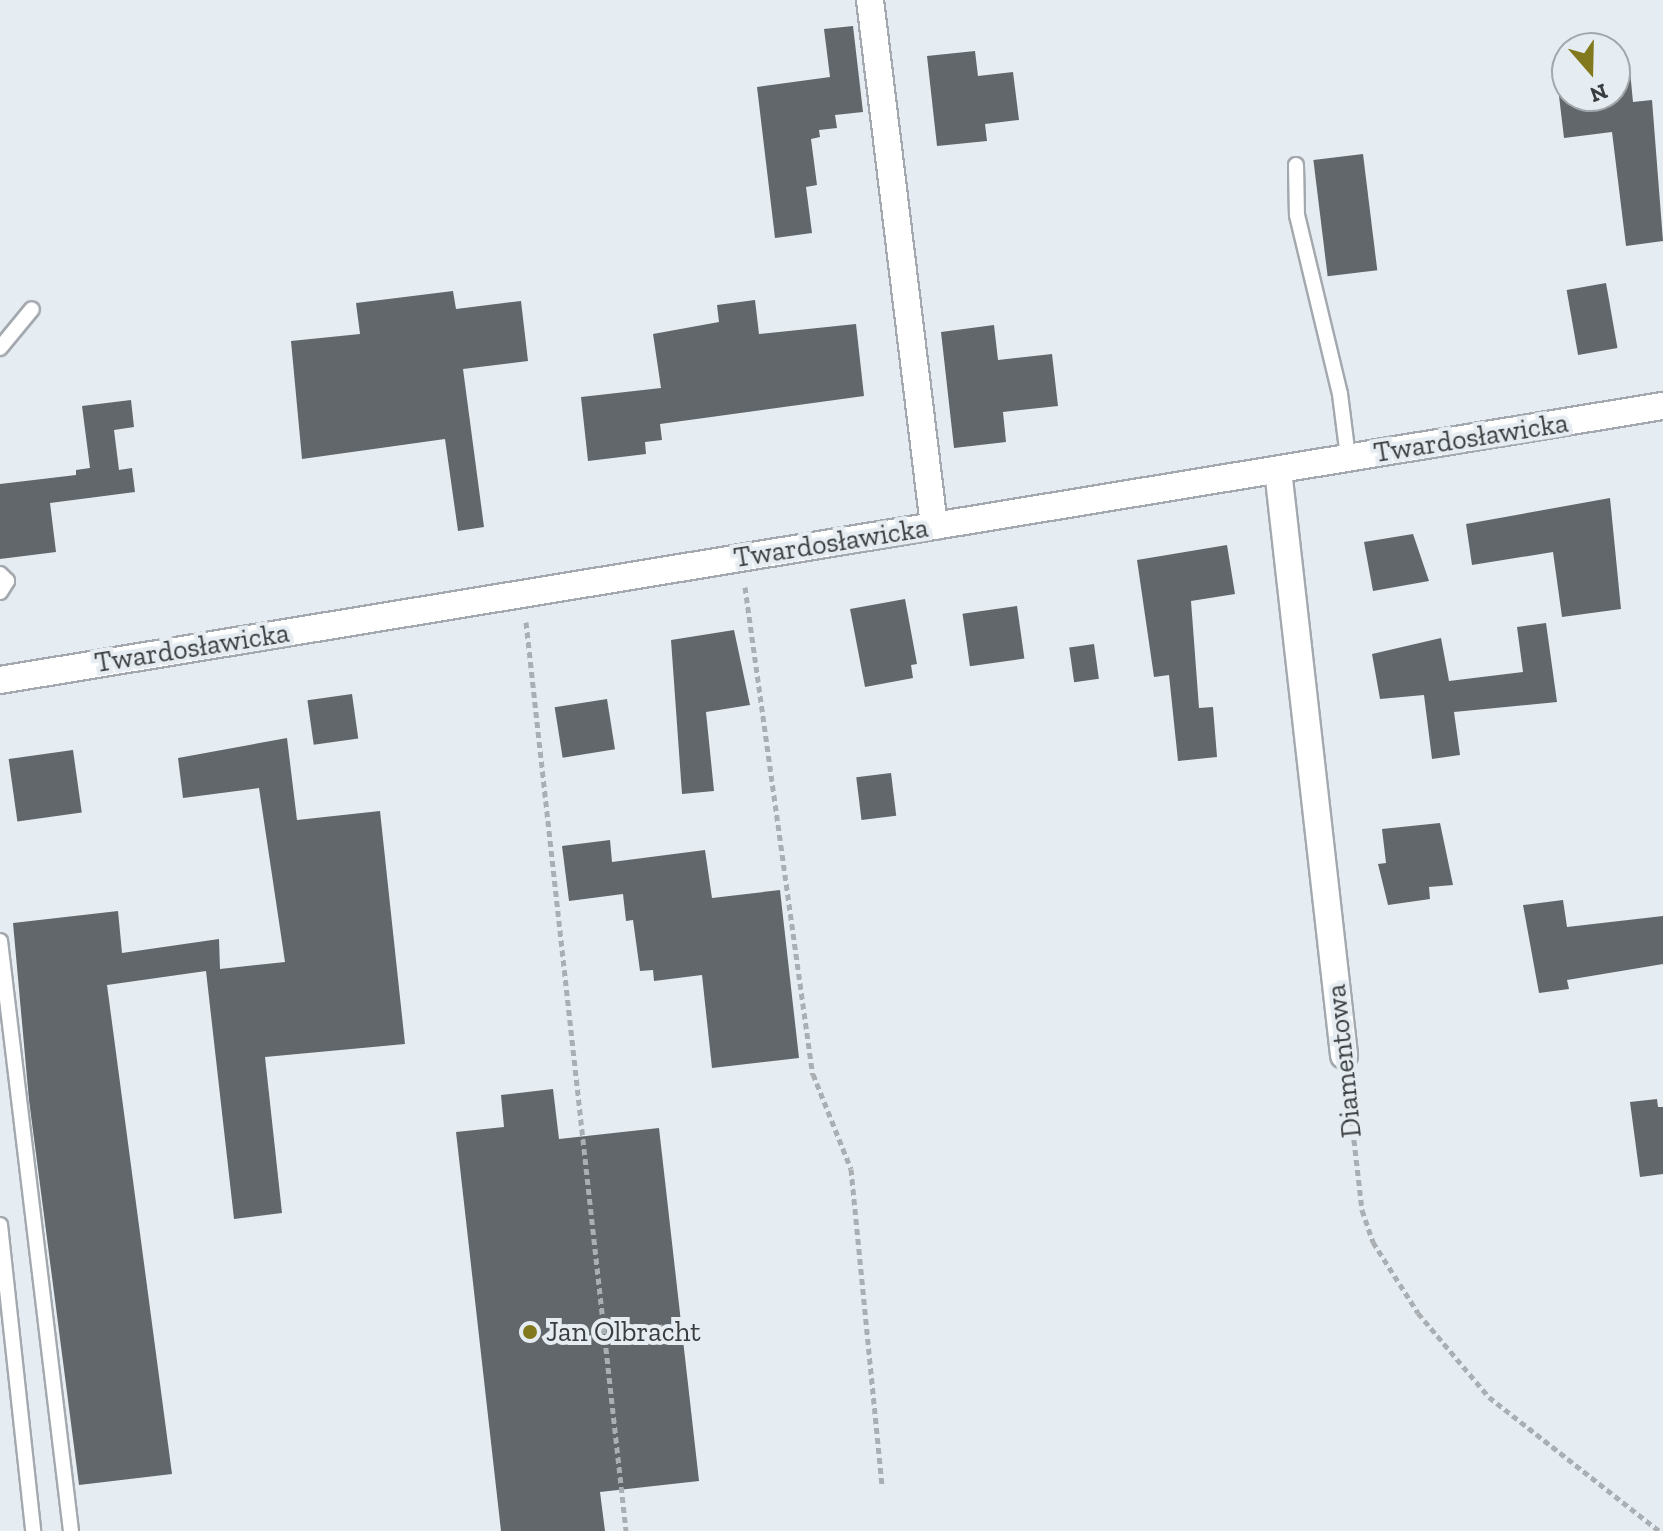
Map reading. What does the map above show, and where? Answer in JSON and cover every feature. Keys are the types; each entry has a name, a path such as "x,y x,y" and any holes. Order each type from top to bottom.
{"street":[{"path":"870,0 934,526"},
{"name":"Twardosławicka","path":"0,680 1663,406"},
{"name":"Diamentowa","path":"1278,470 1344,1055"}],"lane":[{"path":"1296,165 1297,215 1340,394 1348,457"},
{"path":"0,348 32,309"},
{"path":"0,574 7,581 0,592"},
{"path":"0,941 71,1531"},
{"path":"0,1225 33,1531"}],"path":[{"path":"741,558 813,1074 851,1169 882,1484"},
{"path":"523,593 626,1531"},
{"name":"Diamentowa","path":"1344,1055 1362,1210 1373,1242 1418,1313 1489,1397 1659,1531"}],"building":[{"path":"853,26 863,112 835,115 837,128 819,130 820,137 811,139 817,185 806,187 812,233 775,238 757,87 830,77 824,29"},
{"path":"975,51 978,76 1013,72 1019,120 985,124 987,141 937,146 927,56"},
{"path":"1631,81 1633,102 1652,100 1663,241 1626,246 1612,132 1564,138 1561,112 1631,112"},
{"path":"1363,154 1377,270 1328,276 1313,160"},
{"path":"1606,283 1617,348 1578,355 1567,290"},
{"path":"453,291 456,309 521,301 528,361 463,369 484,527 458,531 445,439 302,459 291,341 360,334 356,303"},
{"path":"755,300 759,334 856,324 864,396 660,424 662,440 645,442 646,454 588,461 581,397 661,388 653,334 719,322 717,305"},
{"path":"994,325 998,360 1052,354 1058,406 1003,412 1006,442 954,448 941,332"},
{"path":"131,400 134,427 114,430 119,470 132,468 135,492 50,503 56,552 0,559 0,484 76,475 76,470 90,468 82,406"},
{"path":"1610,498 1621,609 1562,617 1553,552 1472,565 1466,524"},
{"path":"1413,534 1429,581 1373,591 1364,542"},
{"path":"1227,545 1235,594 1191,601 1199,708 1213,707 1217,757 1178,761 1169,675 1154,677 1137,560"},
{"path":"905,599 917,664 911,665 913,678 865,687 850,609"},
{"path":"1017,606 1024,658 970,666 963,614"},
{"path":"1546,623 1557,702 1454,712 1460,755 1432,759 1424,695 1380,699 1372,654 1441,638 1449,681 1523,672 1517,627"},
{"path":"734,630 750,705 706,712 714,791 682,794 671,640"},
{"path":"1094,644 1099,679 1074,682 1069,647"},
{"path":"352,694 358,739 314,745 307,700"},
{"path":"607,699 615,749 563,758 555,707"},
{"path":"287,738 297,820 380,811 405,1044 265,1057 282,1213 234,1219 206,971 107,985 172,1474 79,1485 29,1100 13,923 118,911 122,953 219,939 220,969 285,962 259,788 183,798 178,758"},
{"path":"73,750 82,812 17,821 9,759"},
{"path":"891,773 896,816 862,820 856,777"},
{"path":"1440,823 1453,885 1429,887 1430,899 1388,905 1378,864 1386,863 1382,829"},
{"path":"610,840 612,862 705,850 712,898 780,890 799,1058 712,1068 702,975 654,981 653,970 640,971 633,920 626,921 623,894 569,901 562,846"},
{"path":"1563,900 1567,927 1663,916 1663,964 1567,980 1569,989 1539,993 1523,905"},
{"path":"553,1089 559,1139 659,1128 699,1481 600,1492 605,1531 501,1531 456,1132 504,1127 501,1095"},
{"path":"1657,1099 1658,1107 1663,1107 1663,1174 1640,1177 1630,1102"}],"place":[{"name":"Jan Olbracht","path":"530,1332"}]}
